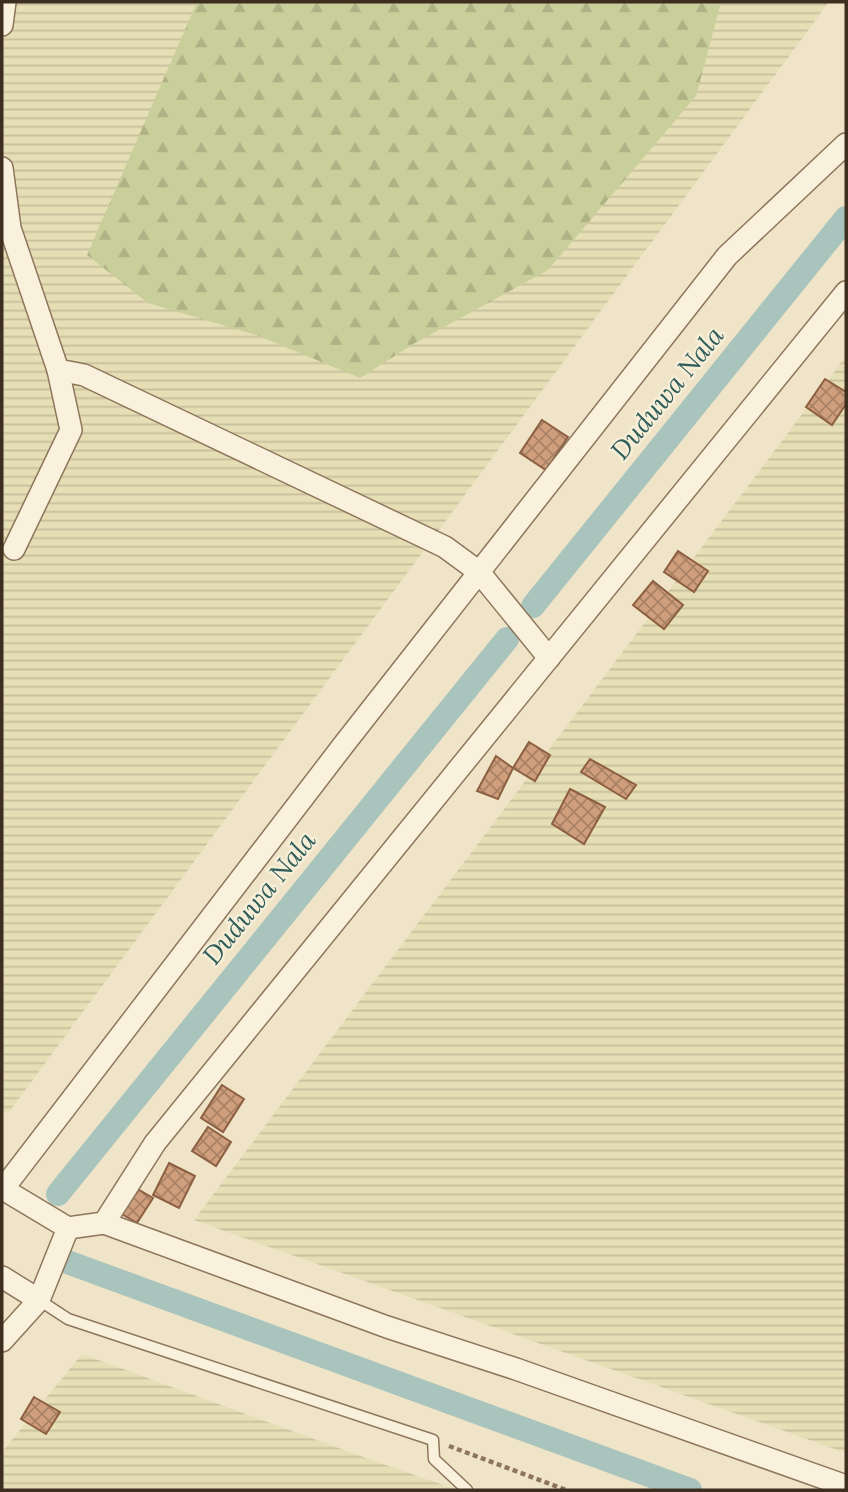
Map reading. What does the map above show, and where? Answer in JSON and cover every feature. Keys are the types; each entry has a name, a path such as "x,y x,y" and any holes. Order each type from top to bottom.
{"street":[{"path":"2,25 5,2"},
{"path":"846,144 727,256 328,765 3,1189 68,1228 104,1223 387,1327 516,1369 846,1486"},
{"path":"2,168 9,228 58,370 71,430 14,549"},
{"path":"104,1223 155,1143 846,292"},
{"path":"58,370 84,375 445,547 479,572 549,658"},
{"path":"2,1341 39,1300 68,1228"},
{"path":"2,1277 39,1300"}],"lane":[{"path":"39,1300 68,1319 433,1440 434,1459 467,1490"}],"path":[{"path":"433,1440 566,1490"}],"shaded area":[{"path":"2,2 829,2 9,1112 2,1112"},
{"path":"846,356 846,1453 194,1220"},
{"path":"82,1354 458,1490 2,1490 2,1452"}],"green space":[{"path":"197,2 721,2 696,96 548,270 415,343 360,378 259,336 148,303 87,255"}],"building":[{"path":"825,379 846,392 846,404 832,425 806,407"},
{"path":"542,420 568,437 546,470 520,453"},
{"path":"678,551 708,571 694,592 664,572"},
{"path":"653,581 683,605 664,629 633,605"},
{"path":"529,742 550,755 535,781 513,768"},
{"path":"496,756 513,768 498,799 477,791"},
{"path":"590,759 636,785 626,799 581,772"},
{"path":"570,789 605,807 584,844 552,824"},
{"path":"222,1085 244,1099 223,1132 201,1118"},
{"path":"208,1127 231,1142 216,1166 192,1151"},
{"path":"169,1163 195,1176 179,1208 153,1195"},
{"path":"136,1188 153,1198 137,1223 120,1213"},
{"path":"34,1397 60,1412 46,1434 21,1419"}],"waterway":[{"name":"Duduwa Nala","path":"533,606 846,218"},
{"name":"Duduwa Nala","path":"58,1194 507,639"},
{"path":"70,1263 690,1490"}]}
